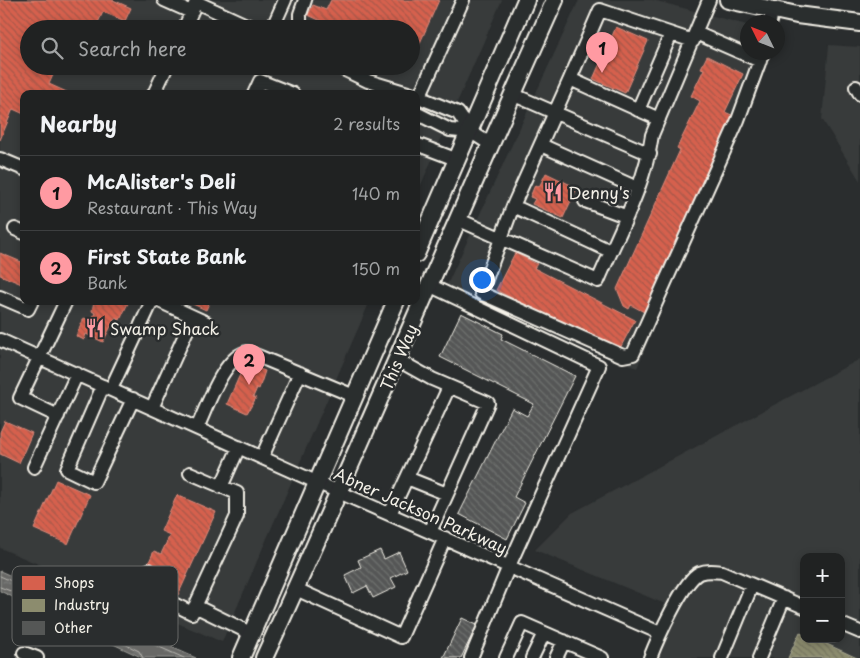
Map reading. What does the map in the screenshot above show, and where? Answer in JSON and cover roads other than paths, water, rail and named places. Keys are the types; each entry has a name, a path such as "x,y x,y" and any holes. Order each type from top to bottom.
{"main road":[{"path":"420,244 471,132 526,0"},
{"name":"This Way","path":"420,304 555,0"},
{"path":"728,0 768,15"},
{"path":"785,17 860,23"},
{"name":"This Way","path":"241,658 394,305"},
{"name":"This Way","path":"264,658 340,492 419,305"},
{"path":"374,350 396,360"}],"street":[{"path":"164,0 194,5 232,20"},
{"path":"276,20 285,0"},
{"path":"300,20 305,0"},
{"path":"418,90 463,0"},
{"path":"457,219 501,240 598,281 650,154 652,135 709,0"},
{"path":"188,20 194,5"},
{"path":"740,51 694,37 671,34 600,10 513,206 481,293 623,356 633,354 738,120 761,60"},
{"path":"638,110 671,34"},
{"path":"156,90 163,75"},
{"path":"357,75 397,90"},
{"path":"570,79 659,119"},
{"path":"256,90 260,80 284,90"},
{"path":"368,80 379,90"},
{"path":"512,94 650,154"},
{"path":"420,98 458,114 471,132 490,144"},
{"path":"420,115 450,130 471,132"},
{"path":"541,145 637,188"},
{"path":"420,146 458,160"},
{"path":"0,158 20,168"},
{"path":"585,201 625,216"},
{"path":"513,206 610,251"},
{"path":"428,285 599,366 509,566 471,658"},
{"path":"0,297 28,309 30,305"},
{"path":"58,416 20,398 64,305"},
{"path":"133,399 94,482 67,469 150,305"},
{"path":"168,305 207,323"},
{"path":"152,408 193,317"},
{"name":"Abner Jackson Parkway","path":"0,340 316,482 660,633"},
{"path":"197,428 228,364 240,353 248,352 354,396"},
{"path":"396,360 488,403 430,532"},
{"path":"262,457 300,373"},
{"path":"34,467 77,374"},
{"path":"390,514 449,386"},
{"path":"221,486 239,447"},
{"path":"178,606 192,613 237,516 237,493 190,472"},
{"path":"407,478 447,494"},
{"path":"296,589 401,637 445,538"},
{"path":"650,658 660,633 688,585 698,574 708,570 722,572 800,605"},
{"path":"722,658 752,585"},
{"path":"760,658 784,598"},
{"path":"195,606 252,634"},
{"path":"506,658 522,623 564,642 582,654 602,658"},
{"path":"845,626 860,632"},
{"path":"532,658 544,633"},
{"path":"556,658 564,642"},
{"path":"24,653 37,658"}],"water":[{"path":"0,571 12,576 12,597 0,591"},
{"path":"117,646 169,646 196,658 143,658"}],"place":[{"name":"McAlister's Deli","path":"602,73"},
{"name":"Denny's","path":"553,192"},
{"name":"Swamp Shack","path":"95,328"},
{"name":"First State Bank","path":"249,385"}]}
